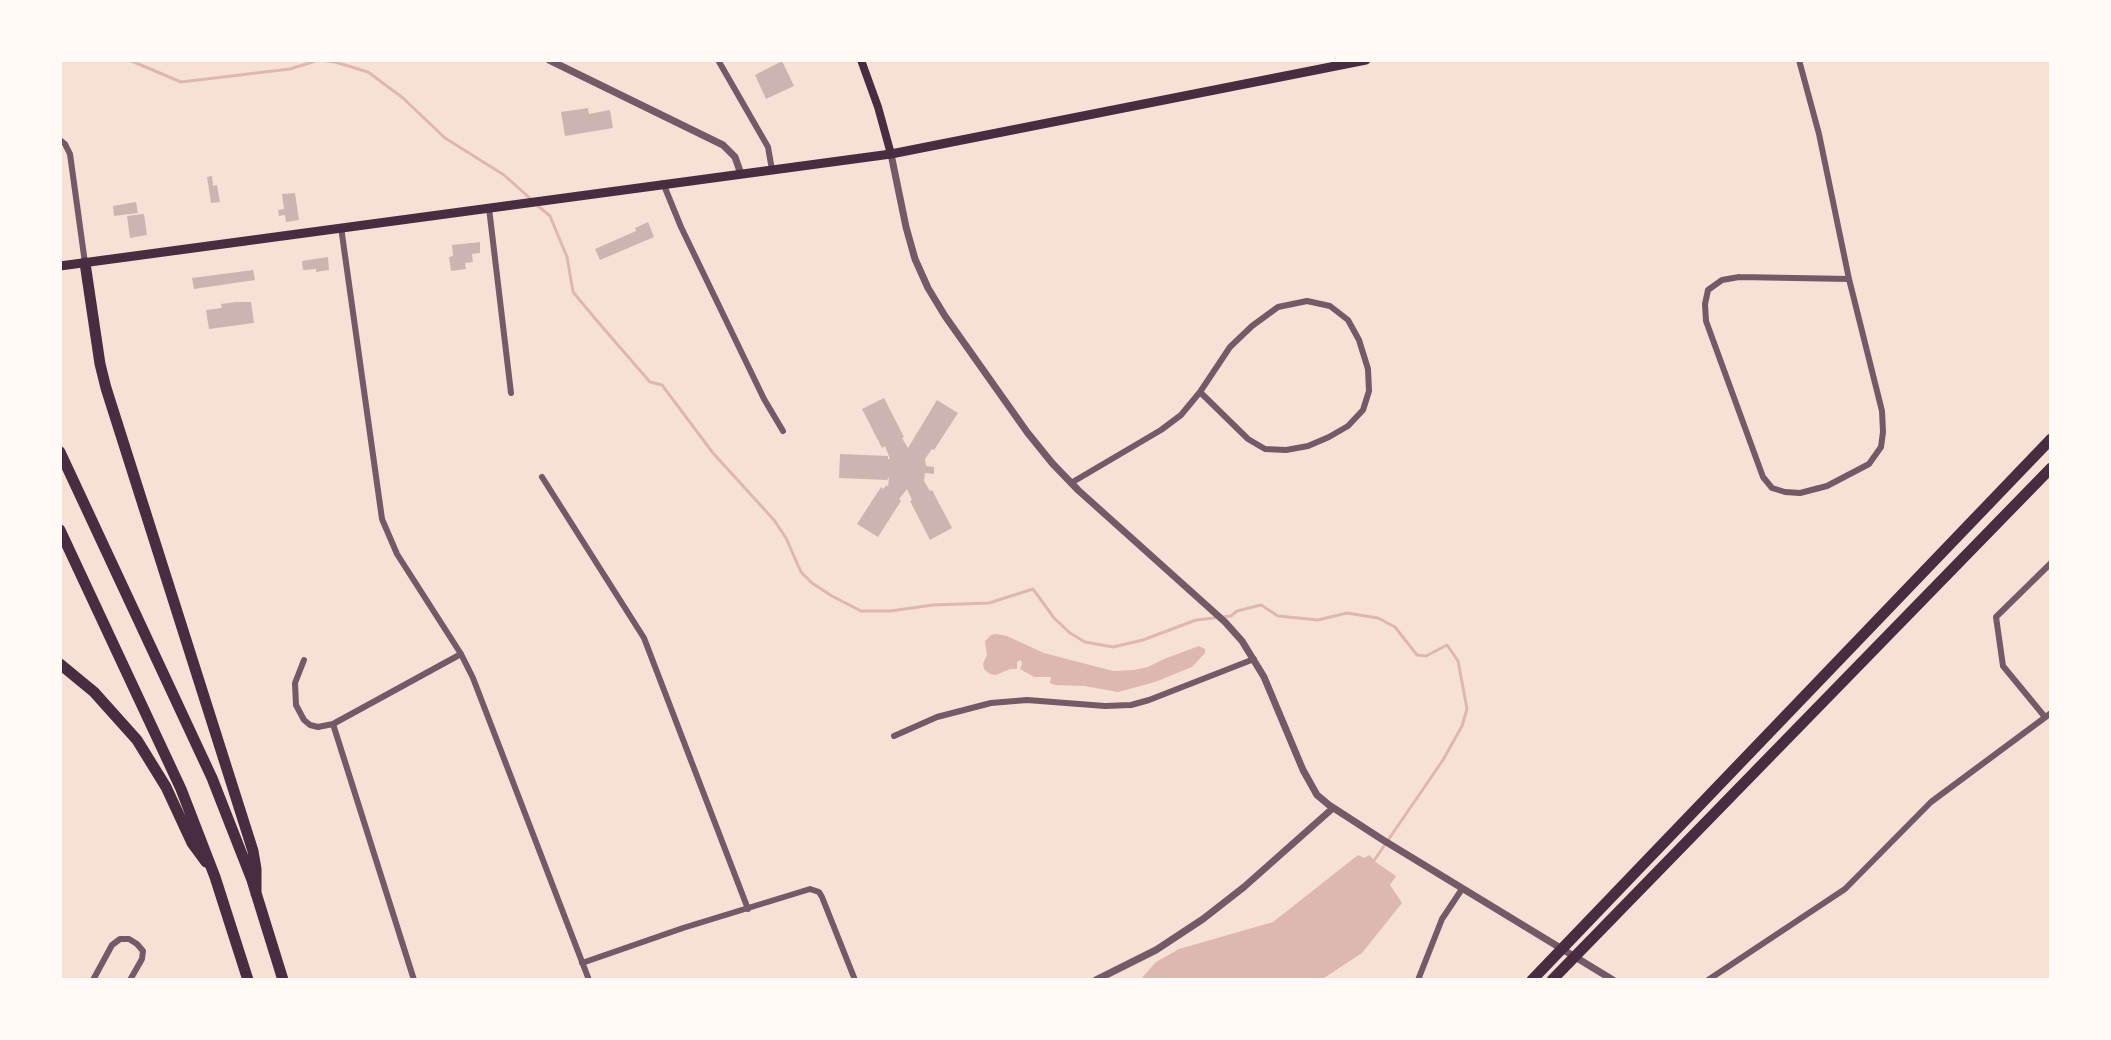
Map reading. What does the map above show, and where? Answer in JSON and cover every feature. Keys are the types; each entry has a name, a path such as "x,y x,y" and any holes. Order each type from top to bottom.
{"highway":[{"path":"85,263 106,388 253,851 256,894"},
{"path":"1532,980 2051,439"},
{"path":"60,452 200,750 232,827 283,980"},
{"path":"1552,980 2051,468"},
{"path":"60,530 164,752 212,869 248,980"},
{"path":"60,664 103,700 137,740 160,776 192,843 212,869"}],"main road":[{"path":"861,60 891,154"},
{"path":"60,266 891,154 1366,60"}],"street":[{"path":"549,60 723,145 735,157 741,174"},
{"path":"718,60 768,147 772,170"},
{"path":"1799,60 1819,134 1849,279 1882,411 1883,432 1881,447 1869,464 1851,475 1800,493 1772,488 1763,477 1706,321 1708,290 1722,280 1739,277 1849,279"},
{"path":"60,140 67,147 71,161 85,263"},
{"path":"891,154 913,252 928,288 945,316 1052,463 1229,626 1254,659 1317,795 1386,842 1613,980"},
{"path":"663,183 764,399 783,431"},
{"path":"489,208 511,393"},
{"path":"341,227 382,519 402,564 461,654 484,702 589,980"},
{"path":"1071,483 1181,415 1230,347 1278,307 1307,301 1330,306 1348,320 1359,340 1368,369 1369,391 1363,410 1348,426 1308,446 1286,450 1265,449 1248,439 1200,392"},
{"path":"542,477 644,638 748,909"},
{"path":"1708,980 1845,889 1931,802 2048,715 2003,666 1996,617 2051,563"},
{"path":"304,660 295,683 296,705 304,720 318,727 333,724 461,654"},
{"path":"894,736 937,717 999,702 1027,700 1112,707 1131,705 1254,659"},
{"path":"333,724 414,980"},
{"path":"1096,980 1156,950 1203,919 1333,808"},
{"path":"582,963 683,928 815,889 822,897 855,980"},
{"path":"1418,980 1442,919 1462,889"},
{"path":"93,980 112,945 120,939 129,939 143,951 130,980"}],"shaded area":[{"path":"996,634 1044,653 1113,671 1148,667 1199,646 1205,649 1205,653 1192,667 1118,692 1055,685 1050,683 1051,677 1034,677 1020,669 1021,660 1017,662 1017,669 990,674 983,664 987,655 985,641"},
{"path":"1358,855 1364,858 1370,855 1396,876 1390,885 1402,903 1362,953 1321,980 1140,980 1156,962 1179,949 1273,922"}],"building":[{"path":"782,61 794,86 766,99 755,75"},
{"path":"588,108 589,114 610,110 613,128 565,136 561,112"},
{"path":"212,176 220,202 211,203 207,177"},
{"path":"295,193 299,220 286,222 285,215 279,216 278,210 284,209 282,194"},
{"path":"136,202 138,213 114,216 113,206"},
{"path":"144,214 147,235 130,238 127,216"},
{"path":"648,222 654,237 600,260 595,249 636,231 635,228"},
{"path":"480,242 480,253 472,254 473,262 465,263 466,269 451,271 449,257 453,256 452,245"},
{"path":"328,257 329,270 303,270 302,261"},
{"path":"253,270 255,280 194,289 192,278"},
{"path":"236,302 251,302 254,323 209,329 206,310"},
{"path":"884,398 908,448 937,400 958,413 925,459 926,466 934,467 934,474 925,473 924,481 952,528 930,540 907,489 878,537 857,524 881,487 888,487 889,477 887,480 839,478 840,454 888,456 890,459 862,409"}],"waterway":[{"path":"129,60 181,82 290,69 319,60 368,72 403,98 445,138 504,175 533,201"},
{"path":"538,206 550,216 567,257 573,292 650,382 662,385 713,453 774,520 801,572 812,583 861,611 989,603 1033,589 1054,618 1070,633 1085,642 1113,647 1143,640 1196,620 1231,616 1237,611 1261,605 1278,616 1318,620 1347,613 1378,618 1395,627 1417,655 1426,656 1447,645 1458,661 1467,709 1462,726 1443,760 1373,862"}]}
